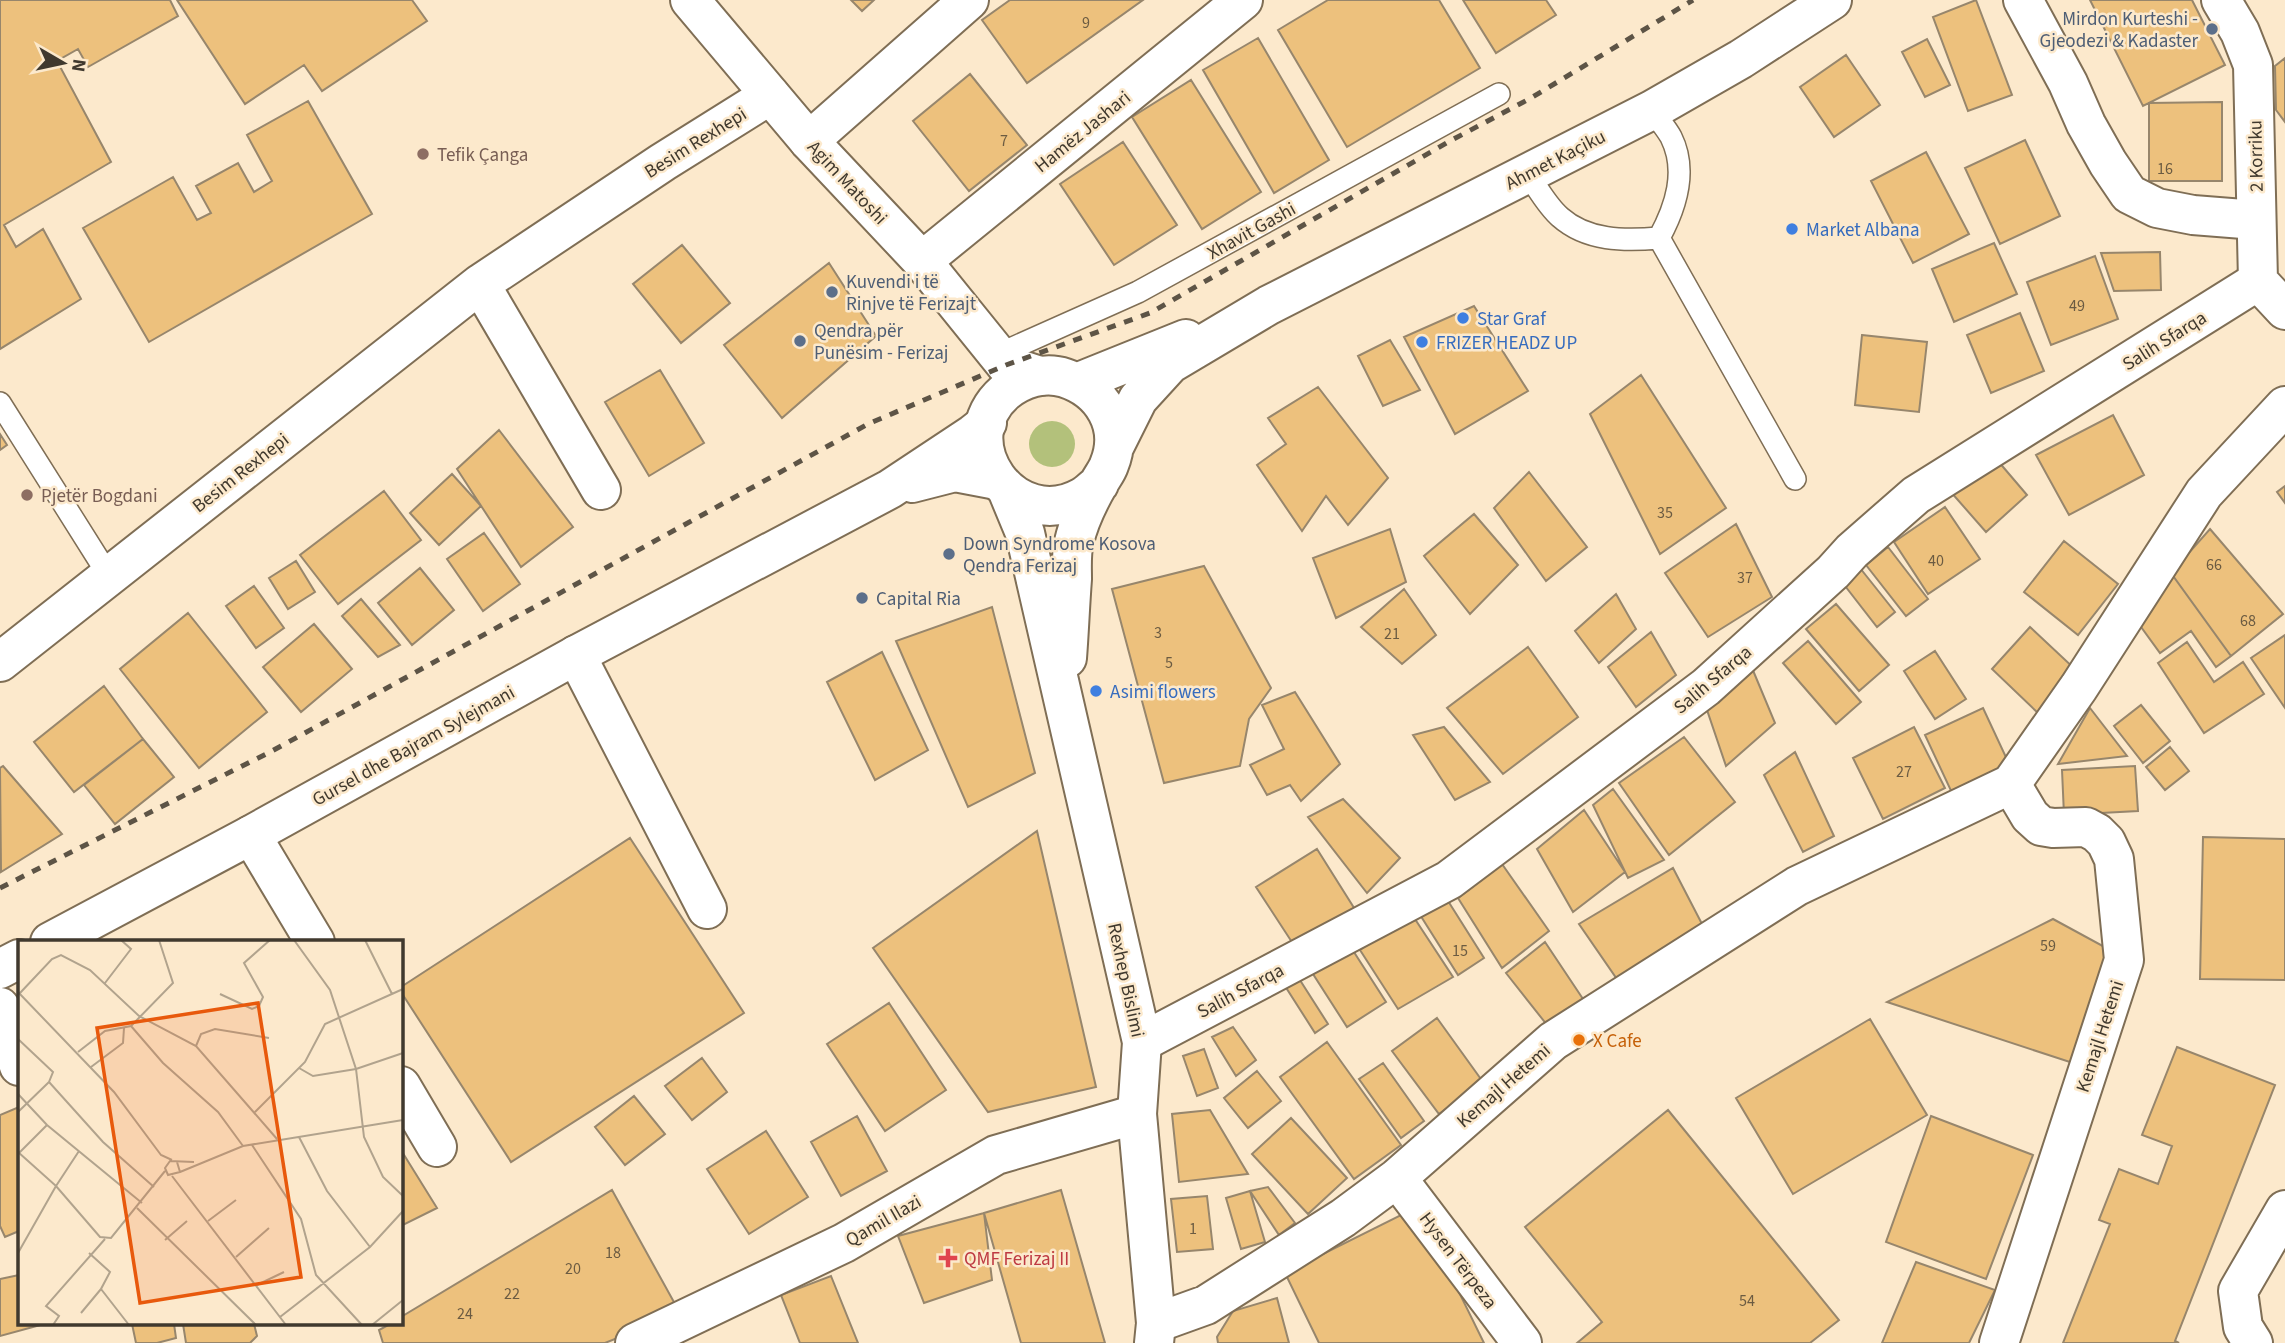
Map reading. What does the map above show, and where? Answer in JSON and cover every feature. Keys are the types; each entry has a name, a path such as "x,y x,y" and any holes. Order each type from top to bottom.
{"street":[{"name":"Agim Matoshi","path":"690,0 809,141 922,261 1014,365"},
{"path":"809,141 969,0"},
{"name":"Hamëz Jashari","path":"922,261 1242,0"},
{"name":"Ahmet Kaçiku","path":"1115,445 1138,399 1170,364 1269,305 1652,110 1741,59 1832,0"},
{"path":"2023,0 2068,83 2086,124 2129,194 2157,208 2193,215 2256,220"},
{"name":"2 Korriku","path":"2221,0 2240,32 2253,65 2258,281"},
{"name":"Besim Rexhepi","path":"0,662 480,284 663,162 770,95"},
{"path":"2258,281 2285,310"},
{"name":"Salih Sfarqa","path":"1142,1042 1449,880 1706,687 1916,495 2258,281"},
{"path":"480,284 601,490"},
{"name":"Ahmet Kaçiku","path":"1079,382 1269,305"},
{"path":"1014,365 1079,382 1094,393 1106,408 1113,426 1115,445 1099,484 1083,496 1065,504 1045,506 1025,502 1003,486 988,463 984,443 989,416 1004,393 1021,382 1014,365"},
{"path":"2011,785 2086,676 2204,493 2285,406"},
{"name":"Gursel dhe Bajram Sylejmani","path":"54,940 251,835 576,655 890,489 973,434 989,416"},
{"name":"Gursel dhe Bajram Sylejmani","path":"890,489 955,471 1003,486"},
{"name":"Rexhep Bislimi","path":"1065,704 1073,545 1081,517 1099,484"},
{"name":"Rexhep Bislimi","path":"1003,486 1025,533 1142,1042 1137,1114 1155,1333"},
{"path":"576,655 707,909"},
{"name":"Kemajl Hetemi","path":"1155,1333 1206,1305 1343,1218 1397,1178 1553,1041 1797,886 2011,785 2030,816 2041,826 2086,827 2106,842 2114,859 2124,960 1999,1343"},
{"path":"251,835 314,940"},
{"path":"0,969 18,960"},
{"path":"0,1007 18,1063"},
{"path":"402,1088 437,1147"},
{"name":"Qamil Ilazi","path":"635,1343 844,1243 996,1155 1137,1114"},
{"name":"Hysen Tërpeza","path":"1397,1178 1522,1343"},
{"path":"2253,1343 2243,1327 2238,1291 2285,1210"}],"lane":[{"name":"Xhavit Gashi","path":"1014,365 1138,292 1499,94"},
{"path":"1652,110 1671,137 1679,160 1677,195 1671,215 1658,238"},
{"path":"1527,173 1559,217 1586,233 1614,239 1658,238"},
{"path":"1658,238 1795,479"},
{"path":"0,404 109,576"}],"green space":[{"path":"1052,421 1068,428 1075,444 1068,460 1052,467 1036,460 1029,444 1036,428"}],"building":[{"path":"0,0 170,0 178,16 88,67 78,49 57,61 111,162 4,225 16,247 43,229 81,299 0,349"},
{"path":"177,0 412,0 427,21 322,91 304,65 245,104"},
{"path":"851,0 874,0 862,11"},
{"path":"1010,0 1143,0 1027,83 982,20"},
{"path":"1328,0 1439,0 1480,68 1347,147 1278,30"},
{"path":"1463,0 1546,0 1556,15 1496,53"},
{"path":"1976,0 2012,95 1968,111 1933,17"},
{"path":"2090,0 2192,0 2225,65 2143,106"},
{"path":"1258,38 1329,160 1274,193 1203,70"},
{"path":"1927,39 1950,85 1925,97 1902,52"},
{"path":"1846,55 1880,105 1834,137 1800,87"},
{"path":"2285,58 2285,122 2276,110 2275,66"},
{"path":"970,74 1027,145 969,191 913,121"},
{"path":"1191,80 1261,192 1202,229 1132,117"},
{"path":"308,101 372,214 149,342 83,228 173,177 197,220 211,213 196,186 238,163 254,192 272,181 247,135"},
{"path":"2222,102 2222,181 2149,181 2149,103"},
{"path":"2025,140 2060,216 2000,244 1965,168"},
{"path":"1123,142 1177,225 1114,265 1060,184"},
{"path":"1926,152 1969,234 1913,263 1871,181"},
{"path":"1994,243 2017,294 1954,322 1932,269"},
{"path":"682,245 730,303 681,343 633,284"},
{"path":"2160,252 2161,290 2114,291 2101,253"},
{"path":"2095,256 2118,319 2051,345 2027,282"},
{"name":"Qendra për Punësim - Ferizaj","path":"829,263 876,336 782,418 724,345"},
{"path":"1474,306 1528,391 1455,434 1404,337"},
{"path":"2020,313 2044,371 1991,393 1967,335"},
{"path":"1862,335 1927,342 1919,412 1855,405"},
{"path":"1390,340 1420,390 1383,406 1358,356"},
{"path":"660,370 704,443 649,476 605,402"},
{"path":"1641,375 1726,508 1660,554 1590,414"},
{"path":"1318,387 1388,478 1348,525 1326,496 1302,531 1257,465 1286,444 1268,418"},
{"path":"2113,415 2144,475 2069,515 2036,455"},
{"path":"499,430 573,527 521,567 457,469"},
{"path":"0,434 7,445 0,450"},
{"path":"1992,454 2027,495 1986,532 1950,491"},
{"path":"1529,472 1587,547 1546,581 1494,508"},
{"path":"452,474 481,506 439,545 410,513"},
{"path":"2285,486 2285,503 2277,492"},
{"path":"384,491 421,540 338,604 300,555"},
{"path":"1945,507 1980,559 1928,594 1894,542"},
{"path":"1474,514 1518,565 1470,614 1424,556"},
{"path":"1736,524 1772,597 1708,637 1665,573"},
{"path":"1390,529 1406,582 1336,618 1313,558"},
{"path":"2210,529 2283,614 2231,656 2171,573"},
{"path":"484,533 520,584 483,611 447,559"},
{"path":"2064,541 2118,584 2078,635 2024,592"},
{"path":"1888,547 1928,599 1906,616 1866,565"},
{"path":"296,561 315,592 288,609 269,578"},
{"path":"1204,566 1271,688 1249,719 1240,766 1164,783 1112,589"},
{"path":"420,568 454,610 412,645 378,603"},
{"path":"1860,568 1895,612 1877,627 1842,582"},
{"path":"2171,573 2231,656 2216,667 2191,631 2160,653 2136,620"},
{"path":"254,586 284,628 256,648 226,606"},
{"path":"1404,589 1436,635 1402,664 1361,627"},
{"path":"1616,594 1636,629 1599,663 1575,631"},
{"path":"361,599 400,645 378,657 342,616"},
{"path":"1836,604 1889,665 1859,691 1806,629"},
{"path":"992,607 1035,773 968,807 896,641"},
{"path":"188,613 267,712 199,768 120,669"},
{"path":"314,624 352,669 301,712 263,667"},
{"path":"2030,627 2077,671 2038,713 1992,669"},
{"path":"1651,632 1676,675 1636,707 1608,667"},
{"path":"2285,635 2285,708 2251,658"},
{"path":"1808,641 1861,702 1836,724 1783,663"},
{"path":"2187,642 2214,682 2243,662 2264,694 2204,733 2158,663"},
{"path":"1528,647 1578,717 1503,774 1447,708"},
{"path":"1935,651 1966,699 1935,719 1904,671"},
{"path":"882,652 928,750 875,780 827,682"},
{"path":"1752,668 1775,723 1726,766 1706,707"},
{"path":"104,686 143,739 74,792 34,742"},
{"path":"1295,692 1340,764 1301,801 1290,785 1267,795 1250,765 1284,749 1262,705"},
{"path":"2141,705 2170,741 2143,763 2114,726"},
{"path":"1983,708 2011,768 1953,795 1925,735"},
{"path":"2090,708 2127,756 2058,764"},
{"path":"1444,727 1490,782 1455,800 1413,735"},
{"path":"1914,727 1945,788 1883,819 1853,758"},
{"path":"1684,737 1735,802 1669,855 1619,783"},
{"path":"143,739 174,777 115,824 84,785"},
{"path":"2170,747 2189,771 2165,790 2146,767"},
{"path":"1795,752 1834,836 1803,852 1764,775"},
{"path":"3,766 62,834 1,872 0,768"},
{"path":"2135,766 2138,811 2064,815 2062,770"},
{"path":"1613,789 1664,860 1628,878 1593,805"},
{"path":"1343,799 1400,858 1367,893 1308,817"},
{"path":"1584,810 1625,872 1573,912 1537,849"},
{"path":"1037,831 1096,1087 988,1112 873,948"},
{"path":"2203,837 2285,839 2285,980 2200,979"},
{"path":"630,838 744,1013 511,1162 402,994 402,986"},
{"path":"1317,849 1361,919 1301,956 1256,887"},
{"path":"1502,864 1549,931 1502,968 1458,898"},
{"path":"1673,868 1702,924 1619,982 1579,924"},
{"path":"1443,893 1484,958 1458,975 1417,910"},
{"path":"1411,913 1453,977 1398,1009 1360,950"},
{"path":"2053,919 2112,951 2079,1065 1887,1002"},
{"path":"1545,942 1587,1005 1551,1030 1506,973"},
{"path":"1352,949 1386,1002 1347,1027 1313,974"},
{"path":"1298,977 1328,1024 1315,1033 1285,986"},
{"path":"889,1003 946,1090 885,1131 827,1044"},
{"path":"1437,1018 1483,1082 1439,1114 1392,1051"},
{"path":"1870,1019 1927,1115 1793,1194 1736,1098"},
{"path":"1233,1027 1256,1060 1236,1076 1212,1037"},
{"path":"1327,1042 1401,1145 1354,1179 1280,1077"},
{"path":"2177,1047 2275,1085 2175,1341 2179,1343 2063,1343 2110,1224 2099,1220 2119,1169 2158,1184 2172,1146 2142,1135"},
{"path":"1204,1049 1218,1088 1197,1096 1183,1056"},
{"path":"702,1058 727,1092 692,1120 665,1086"},
{"path":"1383,1063 1424,1121 1401,1138 1359,1079"},
{"path":"1257,1071 1281,1101 1248,1128 1224,1098"},
{"path":"634,1096 665,1134 625,1165 595,1127"},
{"path":"18,1107 18,1231 5,1237 0,1226 0,1115"},
{"path":"1210,1110 1248,1174 1179,1182 1172,1114"},
{"path":"1668,1110 1839,1320 1810,1343 1577,1343 1602,1322 1525,1227"},
{"path":"857,1116 887,1171 841,1196 811,1142"},
{"path":"1931,1116 2033,1155 1986,1279 1886,1242"},
{"path":"1291,1118 1347,1178 1308,1214 1252,1154"},
{"path":"766,1131 808,1197 749,1234 707,1169"},
{"path":"402,1152 437,1208 402,1226"},
{"path":"1268,1187 1295,1223 1279,1235 1250,1191"},
{"path":"612,1190 680,1313 605,1343 383,1343 379,1330 386,1326 402,1326 402,1316"},
{"path":"1061,1190 1105,1343 1021,1343 984,1213"},
{"path":"1250,1191 1265,1242 1241,1249 1226,1198"},
{"path":"1207,1196 1213,1249 1177,1252 1171,1199"},
{"path":"1417,1207 1484,1343 1319,1343 1285,1273"},
{"name":"QMF Ferizaj II","path":"984,1213 992,1280 924,1303 898,1236"},
{"path":"1916,1262 1995,1290 1969,1343 1882,1343"},
{"path":"18,1275 18,1326 37,1326 0,1336 0,1279"},
{"path":"831,1276 858,1343 800,1343 781,1295"},
{"path":"1277,1298 1289,1343 1218,1343 1217,1337 1233,1311"},
{"path":"132,1326 174,1326 176,1338 157,1343 136,1343"},
{"path":"183,1326 254,1326 257,1336 250,1343 186,1343"}],"railway":[{"path":"0,888 272,751 868,424 1006,365 1150,313 1450,141 1531,98 1693,0"}],"place":[{"name":"Mirdon Kurteshi - Gjeodezi & Kadaster","path":"2212,29"},
{"name":"Tefik Çanga","path":"423,154"},
{"name":"Market Albana","path":"1792,229"},
{"name":"Kuvendi i të Rinjve të Ferizajt","path":"832,292"},
{"name":"Star Graf","path":"1463,318"},
{"name":"Qendra për Punësim - Ferizaj","path":"800,341"},
{"name":"FRIZER HEADZ UP","path":"1422,342"},
{"name":"Pjetër Bogdani","path":"27,495"},
{"name":"Down Syndrome Kosova Qendra Ferizaj","path":"949,554"},
{"name":"Capital Ria","path":"862,598"},
{"name":"Asimi flowers","path":"1096,691"},
{"name":"X Cafe","path":"1579,1040"},
{"name":"QMF Ferizaj II","path":"948,1258"}]}
